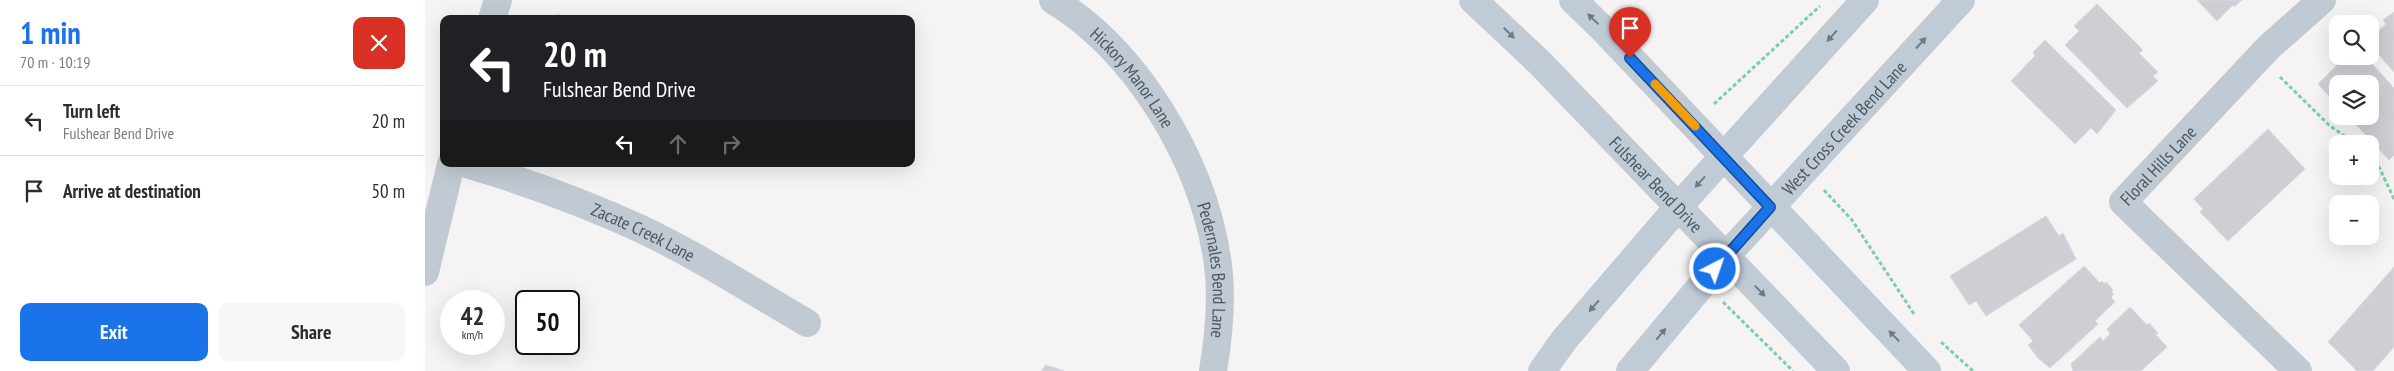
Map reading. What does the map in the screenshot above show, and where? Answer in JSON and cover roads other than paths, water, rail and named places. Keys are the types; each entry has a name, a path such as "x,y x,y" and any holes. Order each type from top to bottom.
{"main road":[{"name":"Fulshear Bend Drive","path":"1473,0 1540,63 1836,371"},
{"path":"1573,0 1927,371"},
{"path":"1542,371 1565,340 1679,206 1865,0"},
{"name":"West Cross Creek Bend Lane","path":"1630,371 1726,256 1961,0"}],"street":[{"path":"493,15 498,0"},
{"name":"Hickory Manor Lane","path":"1053,0 1073,12 1111,47 1148,91 1174,132 1191,174"},
{"name":"Floral Hills Lane","path":"2297,371 2123,202 2261,56 2322,0"},
{"path":"425,272 450,167"},
{"name":"Zacate Creek Lane","path":"477,167 529,183 643,230 807,323"},
{"name":"Pedernales Bend Lane","path":"1191,174 1207,215 1217,259 1219,303 1217,346 1213,371"}]}
